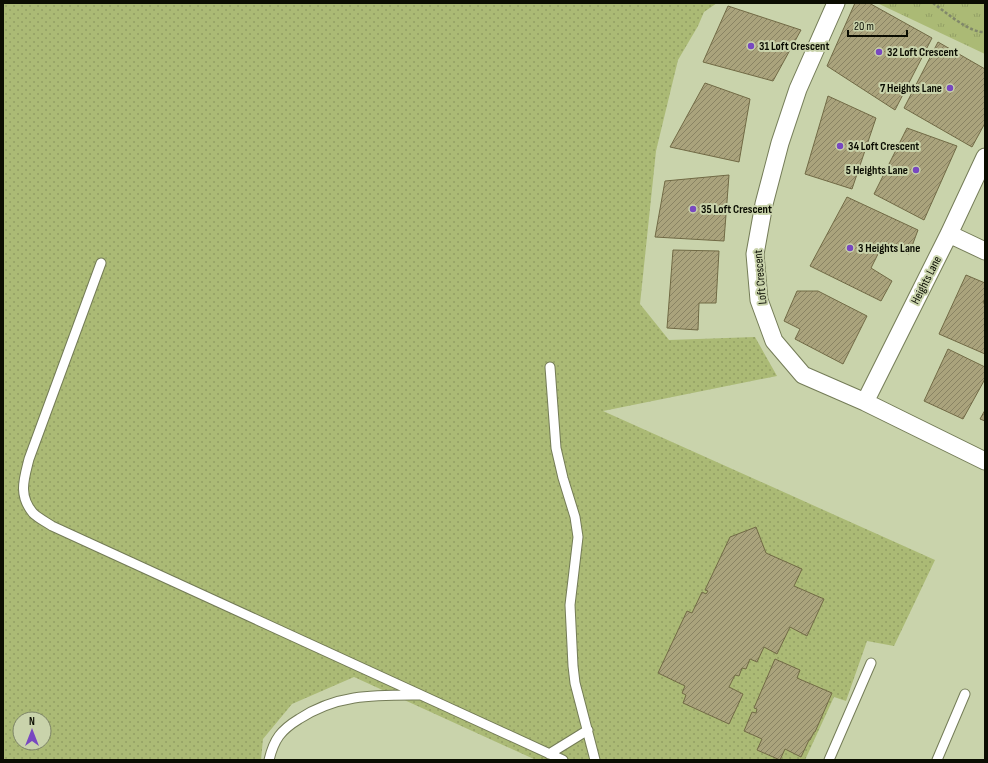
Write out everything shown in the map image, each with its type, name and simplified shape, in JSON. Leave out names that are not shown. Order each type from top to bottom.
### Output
[{"type":"street","name":"Loft Crescent","points":[[836,3],[798,89],[780,143],[764,204],[755,254],[759,300],[774,341],[802,375],[865,402],[985,460]]},
{"type":"street","name":"Heights Lane","points":[[865,402],[949,234],[985,157]]},
{"type":"street","points":[[949,234],[985,251]]},
{"type":"lane","points":[[101,263],[29,459],[23,482],[24,500],[34,514],[52,526],[563,760]]},
{"type":"lane","points":[[550,367],[556,448],[577,527],[578,537],[570,605],[571,641],[576,683],[595,760]]},
{"type":"lane","points":[[829,760],[871,663]]},
{"type":"lane","points":[[937,760],[965,694]]},
{"type":"lane","points":[[269,760],[272,746],[286,728],[311,711],[340,700],[372,695],[421,695]]},
{"type":"lane","points":[[549,754],[588,730]]},
{"type":"path","points":[[933,3],[961,24],[981,33],[985,32]]},
{"type":"green space","points":[[3,3],[717,3],[704,12],[698,26],[678,60],[656,151],[640,304],[669,340],[755,337],[777,376],[603,411],[935,560],[894,646],[867,641],[846,701],[834,697],[805,760],[536,760],[354,677],[292,704],[263,739],[261,760],[3,760]]},
{"type":"green space","points":[[877,3],[985,3],[985,54]]},
{"type":"building","name":"32 Loft Crescent","points":[[855,3],[869,3],[932,38],[895,110],[827,66]]},
{"type":"building","name":"31 Loft Crescent","points":[[728,6],[801,30],[773,81],[703,62]]},
{"type":"building","name":"7 Heights Lane","points":[[938,42],[985,69],[985,123],[972,147],[904,108]]},
{"type":"building","points":[[705,83],[750,99],[739,162],[670,147]]},
{"type":"building","name":"34 Loft Crescent","points":[[828,96],[876,118],[852,189],[805,174]]},
{"type":"building","name":"5 Heights Lane","points":[[907,128],[957,146],[924,220],[874,194]]},
{"type":"building","name":"35 Loft Crescent","points":[[729,175],[724,241],[655,237],[665,181]]},
{"type":"building","name":"3 Heights Lane","points":[[847,197],[918,230],[909,254],[884,242],[871,268],[892,281],[881,301],[810,266]]},
{"type":"building","points":[[673,250],[719,251],[716,303],[699,303],[698,330],[667,328]]},
{"type":"building","points":[[966,275],[985,283],[985,298],[983,303],[985,303],[985,354],[939,334]]},
{"type":"building","points":[[797,291],[818,291],[867,316],[843,364],[795,339],[800,329],[784,321]]},
{"type":"building","points":[[948,349],[985,367],[985,379],[963,419],[924,401]]},
{"type":"building","points":[[985,410],[985,421],[980,419]]},
{"type":"building","points":[[756,527],[766,553],[802,569],[794,586],[824,599],[807,636],[790,627],[777,654],[764,647],[757,662],[750,659],[746,669],[742,668],[739,676],[735,675],[729,687],[743,694],[729,724],[683,703],[686,695],[682,693],[685,686],[658,673],[687,611],[692,613],[702,592],[706,594],[708,591],[705,590],[730,537]]},
{"type":"building","points":[[775,659],[800,670],[797,678],[832,693],[815,732],[809,740],[801,757],[785,749],[780,760],[757,750],[762,739],[744,731],[752,712],[756,713],[757,709],[754,708]]},
{"type":"place","name":"31 Loft Crescent","points":[[751,46]]},
{"type":"place","name":"32 Loft Crescent","points":[[879,52]]},
{"type":"place","name":"7 Heights Lane","points":[[950,88]]},
{"type":"place","name":"34 Loft Crescent","points":[[840,146]]},
{"type":"place","name":"5 Heights Lane","points":[[916,170]]},
{"type":"place","name":"35 Loft Crescent","points":[[693,209]]},
{"type":"place","name":"3 Heights Lane","points":[[850,248]]}]
